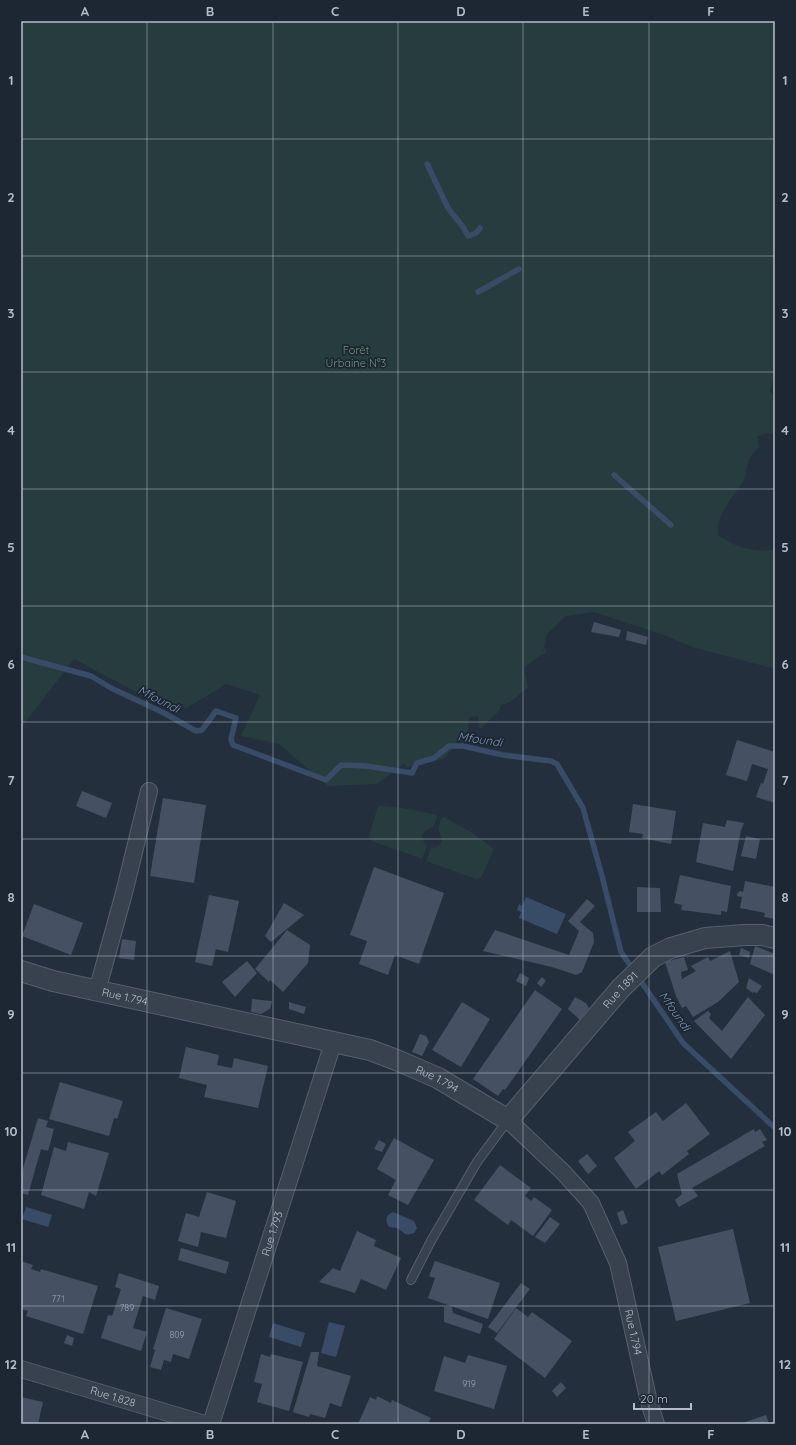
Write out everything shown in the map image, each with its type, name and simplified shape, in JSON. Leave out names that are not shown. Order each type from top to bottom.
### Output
[{"type":"street","points":[[97,991],[124,893],[149,791]]},
{"type":"street","name":"Rue 1.891","points":[[508,1120],[621,988],[653,957],[671,948],[704,938],[762,935],[775,938]]},
{"type":"street","name":"Rue 1.794","points":[[21,972],[97,991],[370,1050],[438,1078],[508,1120],[563,1172],[591,1203],[618,1262],[649,1402],[656,1424]]},
{"type":"street","name":"Rue 1.793","points":[[211,1424],[333,1042]]},
{"type":"street","name":"Rue 1.828","points":[[21,1369],[205,1424]]},
{"type":"lane","points":[[411,1280],[431,1241],[477,1162],[508,1120]]},
{"type":"green space","name":"Forêt Urbaine N°3","points":[[21,21],[775,21],[775,377],[773,379],[770,392],[775,398],[775,436],[770,433],[757,436],[759,447],[748,462],[743,481],[722,513],[718,527],[718,535],[731,543],[746,548],[775,550],[775,667],[772,668],[692,647],[667,636],[594,612],[566,616],[547,634],[544,646],[546,653],[524,668],[528,687],[510,702],[501,705],[499,711],[480,729],[478,716],[469,717],[468,731],[459,736],[454,747],[444,758],[433,762],[406,767],[404,764],[377,784],[328,786],[279,744],[241,736],[260,695],[226,684],[187,708],[136,692],[74,659],[21,728]]},
{"type":"green space","points":[[378,806],[403,808],[437,815],[433,827],[424,832],[422,835],[424,843],[427,846],[422,859],[372,841],[369,836]]},
{"type":"green space","points":[[444,817],[474,834],[494,849],[481,878],[476,879],[426,861],[431,848],[435,848],[442,842],[442,838],[438,830],[441,819]]},
{"type":"water","points":[[526,897],[566,914],[557,934],[519,918],[521,912],[517,910],[519,904],[522,906]]},
{"type":"water","points":[[26,1207],[52,1215],[48,1227],[22,1219]]},
{"type":"water","points":[[393,1212],[414,1221],[417,1228],[414,1233],[406,1234],[397,1228],[389,1227],[386,1218]]},
{"type":"water","points":[[329,1322],[345,1326],[336,1357],[321,1353]]},
{"type":"water","points":[[273,1323],[305,1333],[301,1347],[269,1337]]},
{"type":"building","points":[[594,622],[621,630],[619,637],[591,632]]},
{"type":"building","points":[[627,631],[648,637],[646,645],[626,640]]},
{"type":"building","points":[[737,740],[775,752],[775,803],[756,797],[761,783],[763,784],[768,769],[752,764],[747,781],[726,775]]},
{"type":"building","points":[[82,791],[112,803],[106,818],[76,806]]},
{"type":"building","points":[[163,798],[206,805],[194,883],[150,876]]},
{"type":"building","points":[[633,804],[676,811],[671,844],[642,838],[643,834],[629,832]]},
{"type":"building","points":[[727,820],[744,823],[741,830],[733,871],[696,862],[703,823],[725,827]]},
{"type":"building","points":[[746,836],[760,839],[756,859],[741,856]]},
{"type":"building","points":[[374,867],[444,893],[419,964],[395,955],[388,975],[359,964],[367,941],[350,935]]},
{"type":"building","points":[[680,875],[731,886],[727,912],[721,911],[721,915],[681,910],[682,905],[674,903]]},
{"type":"building","points":[[745,881],[775,887],[775,919],[764,917],[765,913],[740,908],[742,897],[737,896],[737,894],[740,891],[743,892]]},
{"type":"building","points":[[637,887],[660,888],[661,912],[637,912]]},
{"type":"building","points":[[209,895],[239,901],[228,952],[216,949],[212,966],[195,962]]},
{"type":"building","points":[[587,899],[595,906],[580,922],[593,933],[594,942],[582,972],[576,975],[552,967],[483,951],[495,930],[569,955],[579,931],[568,921]]},
{"type":"building","points":[[284,903],[304,915],[271,942],[265,936]]},
{"type":"building","points":[[34,904],[83,923],[71,955],[22,936]]},
{"type":"building","points":[[287,930],[310,945],[308,963],[283,992],[255,969]]},
{"type":"building","points":[[122,939],[136,941],[134,960],[119,958]]},
{"type":"building","points":[[755,946],[775,954],[775,975],[750,964]]},
{"type":"building","points":[[741,948],[750,952],[749,958],[739,955]]},
{"type":"building","points":[[730,951],[739,982],[718,1002],[693,1017],[686,1006],[682,1008],[676,996],[665,962],[684,957],[688,970],[681,972],[682,979],[696,971],[691,966],[708,957],[710,961]]},
{"type":"building","points":[[247,961],[257,973],[235,997],[222,982]]},
{"type":"building","points":[[520,973],[529,978],[526,986],[516,981]]},
{"type":"building","points":[[542,977],[546,981],[541,987],[537,983]]},
{"type":"building","points":[[749,978],[762,986],[757,993],[753,993],[746,988]]},
{"type":"building","points":[[535,990],[562,1009],[505,1090],[503,1089],[498,1096],[473,1079]]},
{"type":"building","points":[[575,997],[586,1003],[589,1008],[580,1020],[568,1009]]},
{"type":"building","points":[[748,997],[765,1015],[731,1059],[694,1021],[708,1011],[711,1014],[709,1018],[722,1031]]},
{"type":"building","points":[[252,999],[272,1001],[270,1009],[261,1014],[251,1012]]},
{"type":"building","points":[[289,1002],[306,1007],[304,1014],[289,1009]]},
{"type":"building","points":[[462,1002],[490,1019],[461,1067],[432,1050]]},
{"type":"building","points":[[420,1034],[426,1036],[429,1042],[422,1056],[412,1052]]},
{"type":"building","points":[[186,1047],[219,1055],[217,1065],[232,1068],[234,1058],[268,1066],[258,1108],[204,1097],[207,1085],[179,1078]]},
{"type":"building","points":[[60,1082],[123,1101],[117,1119],[114,1118],[109,1136],[49,1119]]},
{"type":"building","points":[[686,1103],[710,1134],[687,1151],[689,1154],[662,1175],[659,1171],[636,1189],[614,1158],[635,1141],[628,1132],[656,1112],[663,1121]]},
{"type":"building","points":[[38,1118],[48,1121],[46,1127],[54,1129],[48,1151],[41,1149],[28,1195],[21,1193],[21,1175]]},
{"type":"building","points":[[754,1129],[755,1132],[760,1129],[767,1140],[762,1142],[765,1146],[692,1188],[698,1196],[679,1207],[675,1200],[682,1194],[677,1174]]},
{"type":"building","points":[[394,1138],[434,1160],[408,1205],[388,1195],[396,1180],[377,1169]]},
{"type":"building","points":[[379,1140],[386,1144],[382,1152],[374,1149]]},
{"type":"building","points":[[68,1142],[109,1153],[96,1196],[89,1192],[84,1209],[41,1195],[54,1147],[66,1151]]},
{"type":"building","points":[[587,1154],[597,1166],[588,1174],[578,1161]]},
{"type":"building","points":[[500,1165],[531,1188],[525,1196],[531,1201],[534,1197],[552,1210],[533,1236],[511,1220],[508,1225],[474,1200]]},
{"type":"building","points":[[207,1192],[236,1201],[226,1238],[201,1232],[198,1247],[178,1241],[186,1213],[199,1217]]},
{"type":"building","points":[[623,1210],[628,1223],[621,1225],[617,1213]]},
{"type":"building","points":[[550,1217],[560,1224],[545,1243],[535,1237]]},
{"type":"building","points":[[733,1229],[750,1303],[676,1321],[658,1247]]},
{"type":"building","points":[[357,1231],[376,1240],[374,1246],[401,1258],[386,1290],[361,1279],[355,1293],[319,1282],[333,1268],[340,1271]]},
{"type":"building","points":[[181,1248],[229,1262],[226,1274],[178,1260]]},
{"type":"building","points":[[21,1261],[33,1265],[31,1269],[40,1272],[41,1269],[98,1286],[83,1334],[26,1316],[28,1311],[21,1309]]},
{"type":"building","points":[[435,1261],[500,1283],[488,1319],[428,1298],[435,1278],[429,1276]]},
{"type":"building","points":[[119,1273],[159,1286],[155,1300],[143,1296],[133,1328],[147,1332],[141,1351],[101,1338],[108,1315],[112,1316],[121,1289],[115,1287]]},
{"type":"building","points":[[521,1283],[530,1289],[497,1333],[488,1327]]},
{"type":"building","points":[[444,1307],[452,1307],[453,1313],[483,1324],[480,1334],[444,1322]]},
{"type":"building","points":[[166,1308],[202,1319],[189,1359],[173,1354],[171,1362],[164,1360],[161,1370],[150,1367],[155,1350],[153,1349]]},
{"type":"building","points":[[516,1308],[528,1317],[532,1312],[572,1341],[545,1378],[494,1339]]},
{"type":"building","points":[[67,1335],[74,1338],[72,1346],[64,1343]]},
{"type":"building","points":[[311,1352],[319,1352],[317,1366],[351,1376],[341,1407],[330,1403],[325,1418],[310,1414],[309,1417],[293,1412]]},
{"type":"building","points":[[261,1354],[270,1357],[271,1354],[303,1362],[289,1411],[257,1402],[262,1384],[254,1382]]},
{"type":"building","points":[[468,1355],[507,1366],[494,1409],[434,1391],[444,1356],[465,1363]]},
{"type":"building","points":[[561,1382],[566,1388],[557,1397],[552,1391]]},
{"type":"building","points":[[377,1396],[391,1403],[392,1400],[431,1418],[428,1424],[358,1424],[370,1397],[376,1400]]},
{"type":"building","points":[[21,1397],[43,1402],[38,1424],[21,1424]]},
{"type":"building","points":[[766,1415],[769,1424],[739,1424]]},
{"type":"waterway","points":[[427,164],[448,208],[468,236],[476,233],[480,228]]},
{"type":"waterway","points":[[478,292],[519,269]]},
{"type":"waterway","points":[[614,475],[671,525]]},
{"type":"waterway","name":"Mfoundi","points":[[21,657],[91,676],[111,688],[164,713],[196,731],[202,730],[216,711],[236,718],[231,739],[233,745],[326,780],[341,765],[366,766],[412,773],[417,763],[434,758],[449,746],[463,746],[503,755],[551,761],[557,764],[583,808],[621,952],[683,1043],[775,1128]]}]
